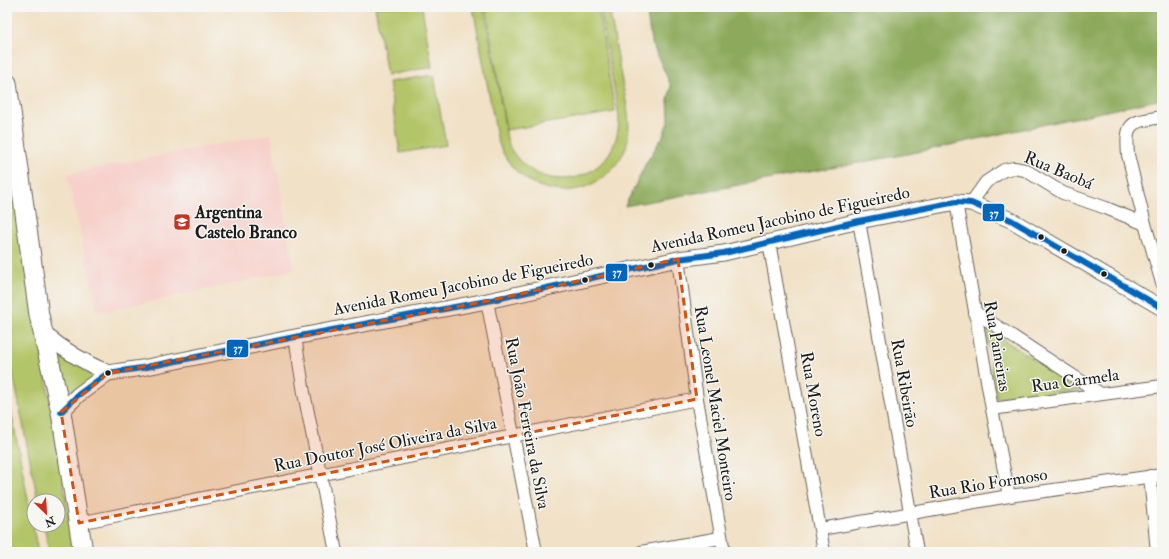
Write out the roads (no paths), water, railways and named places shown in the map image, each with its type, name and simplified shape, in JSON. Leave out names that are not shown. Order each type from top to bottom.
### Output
[{"type":"highway","points":[[7,83],[39,315],[61,412],[83,552]]},
{"type":"street","points":[[1162,117],[1135,122],[1130,127],[1127,144],[1128,155],[1145,224],[1162,283]]},
{"type":"street","name":"Rua Baobá","points":[[971,203],[986,182],[1004,170],[1014,168],[1025,170],[1063,193],[1145,224]]},
{"type":"street","name":"Avenida Romeu Jacobino de Figueiredo","points":[[61,412],[78,395],[108,373],[142,368],[294,337],[487,301],[678,259],[724,253],[859,221],[956,202],[971,203],[1011,220],[1162,308]]},
{"type":"street","name":"Rua Paineiras","points":[[956,202],[992,409],[1009,496]]},
{"type":"street","name":"Rua Ribeirão","points":[[859,221],[917,552]]},
{"type":"street","name":"Rua Moreno","points":[[769,242],[824,552]]},
{"type":"street","name":"Rua Leonel Maciel Monteiro","points":[[678,259],[697,399],[720,538],[724,552]]},
{"type":"street","name":"Rua João Ferreira da Silva","points":[[487,301],[536,552]]},
{"type":"street","points":[[975,312],[1101,394]]},
{"type":"street","points":[[44,334],[60,347],[88,364],[108,373]]},
{"type":"street","points":[[294,337],[336,552]]},
{"type":"street","name":"Rua Carmela","points":[[992,409],[1162,386]]},
{"type":"street","name":"Rua Doutor José Oliveira da Silva","points":[[79,523],[697,399]]},
{"type":"street","points":[[1156,475],[1157,552]]},
{"type":"street","name":"Rua Rio Formoso","points":[[821,529],[1009,496],[1156,475]]},
{"type":"street","points":[[641,552],[720,538]]},
{"type":"place","name":"Argentina Castelo Branco","points":[[182,222]]}]
